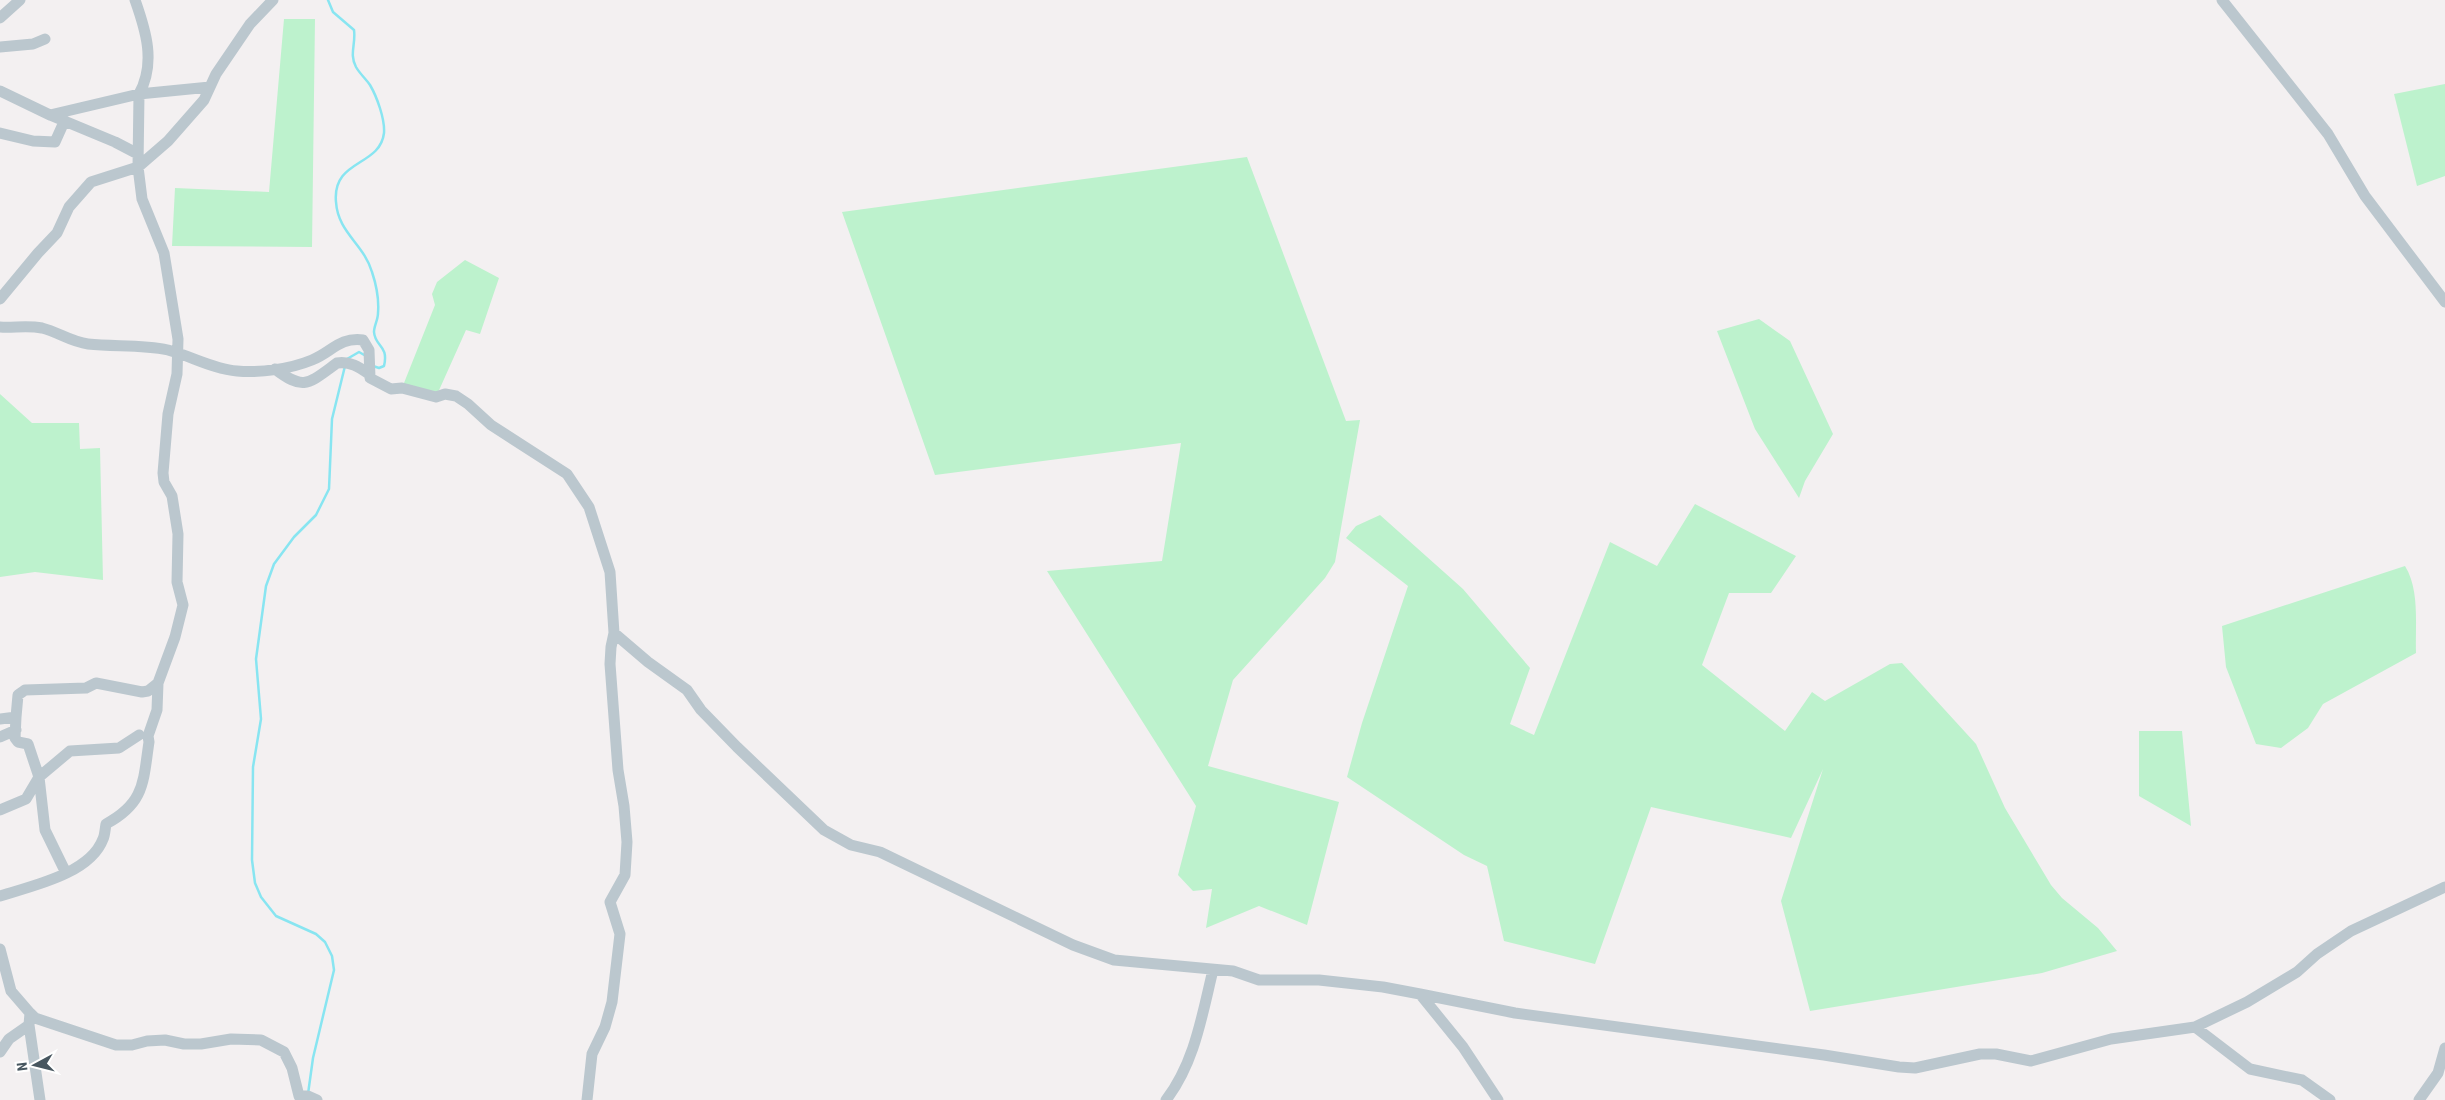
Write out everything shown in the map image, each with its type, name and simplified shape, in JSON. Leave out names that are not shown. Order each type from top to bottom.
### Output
[{"type":"street","points":[[0,18],[20,0]]},
{"type":"street","points":[[0,896],[66,874],[80,866],[93,854],[103,840],[106,824],[125,814],[136,799],[142,784],[149,742],[148,736],[157,710],[158,683],[175,637],[183,605],[178,582],[178,534],[172,496],[164,482],[163,473],[168,414],[176,374],[178,339],[164,253],[142,199],[138,167],[139,94],[144,85],[149,53],[146,29],[136,0]]},
{"type":"street","points":[[0,300],[38,253],[57,234],[69,207],[91,182],[138,167],[168,141],[204,100],[216,74],[250,24],[274,0]]},
{"type":"street","points":[[2222,0],[2328,134],[2365,196],[2445,302]]},
{"type":"street","points":[[0,47],[33,44],[45,39]]},
{"type":"street","points":[[50,115],[139,94],[210,86]]},
{"type":"street","points":[[0,91],[64,122],[115,142],[138,154]]},
{"type":"street","points":[[0,133],[33,141],[55,142],[64,122]]},
{"type":"street","points":[[0,327],[25,326],[43,329],[69,340],[88,344],[149,346],[176,352],[236,371],[275,369],[312,360],[351,338],[363,340],[367,344],[370,363],[369,374]]},
{"type":"street","points":[[275,369],[293,382],[305,384],[337,363],[342,362],[355,365],[369,374],[370,378],[391,389],[402,388],[436,397],[445,394],[456,396],[468,404],[490,425],[567,474],[589,507],[610,572],[614,633],[610,648],[610,664],[618,770],[626,822],[626,858],[625,875],[610,902],[620,934],[612,1002],[605,1027],[592,1054],[587,1100]]},
{"type":"street","points":[[614,633],[648,662],[687,690],[701,710],[737,747],[824,830],[841,841],[880,852],[1097,955],[1132,963],[1239,973],[1259,980],[1319,980],[1383,987],[1515,1013],[1915,1068],[1980,1054],[1996,1054],[2031,1061],[2111,1039],[2195,1027],[2247,1002],[2297,972],[2317,954],[2351,931],[2445,887]]},
{"type":"street","points":[[66,874],[45,830],[39,777],[28,744],[16,740],[18,695],[25,690],[86,688],[96,683],[142,692],[158,683]]},
{"type":"street","points":[[0,719],[16,716]]},
{"type":"street","points":[[0,737],[16,730]]},
{"type":"street","points":[[0,807],[26,799],[39,777],[70,751],[119,748],[139,735]]},
{"type":"street","points":[[0,949],[6,992],[29,1019],[40,1100]]},
{"type":"street","points":[[1166,1100],[1189,1062],[1213,970]]},
{"type":"street","points":[[1420,994],[1463,1047],[1498,1100]]},
{"type":"street","points":[[0,1052],[8,1039],[29,1019],[35,1018],[116,1046],[156,1040],[201,1044],[241,1038],[261,1040],[284,1052],[292,1068],[298,1096],[308,1096],[317,1100]]},
{"type":"street","points":[[2195,1027],[2250,1069],[2302,1080],[2330,1100]]},
{"type":"street","points":[[2419,1100],[2438,1073],[2445,1048]]},
{"type":"green space","points":[[284,19],[315,19],[312,247],[172,246],[175,188],[269,192]]},
{"type":"green space","points":[[2445,84],[2445,176],[2417,186],[2394,94]]},
{"type":"green space","points":[[1247,157],[1346,421],[1360,420],[1335,562],[1325,578],[1233,680],[1208,766],[1339,802],[1307,925],[1259,906],[1206,928],[1212,889],[1193,891],[1178,875],[1196,806],[1047,571],[1162,561],[1181,443],[935,475],[842,212]]},
{"type":"green space","points":[[465,260],[499,278],[480,334],[466,330],[436,397],[402,388],[435,305],[432,294],[437,282]]},
{"type":"green space","points":[[1759,319],[1790,341],[1833,434],[1805,481],[1799,498],[1755,429],[1717,331]]},
{"type":"green space","points":[[0,394],[32,423],[79,423],[80,449],[100,448],[103,580],[35,572],[0,577]]},
{"type":"green space","points":[[1695,504],[1796,556],[1771,593],[1729,593],[1702,665],[1785,731],[1812,692],[1825,701],[1890,664],[1902,663],[1976,744],[2005,808],[2051,885],[2062,898],[2098,928],[2117,951],[2042,973],[1810,1011],[1781,901],[1823,769],[1791,838],[1651,807],[1595,964],[1504,941],[1487,866],[1464,855],[1347,777],[1362,723],[1408,586],[1346,538],[1356,526],[1380,515],[1463,589],[1530,668],[1510,724],[1534,735],[1610,542],[1657,566]]},
{"type":"green space","points":[[2405,566],[2410,575],[2415,597],[2416,653],[2323,704],[2308,728],[2281,748],[2256,744],[2226,667],[2222,626]]},
{"type":"green space","points":[[2139,731],[2182,731],[2191,826],[2139,796]]},
{"type":"waterway","points":[[328,0],[333,12],[354,30],[354,62],[370,85],[382,115],[384,127],[381,144],[374,152],[348,170],[341,178],[337,188],[336,202],[341,222],[368,262],[375,282],[378,298],[378,316],[374,332],[385,354],[385,359],[384,366],[379,368],[373,366]]},
{"type":"waterway","points":[[347,359],[359,352],[366,356]]},
{"type":"waterway","points":[[308,1094],[313,1058],[334,970],[332,956],[325,942],[316,934],[276,916],[261,897],[255,883],[252,860],[253,767],[261,719],[256,659],[266,586],[274,564],[294,537],[316,515],[329,489],[332,419],[345,366]]}]
